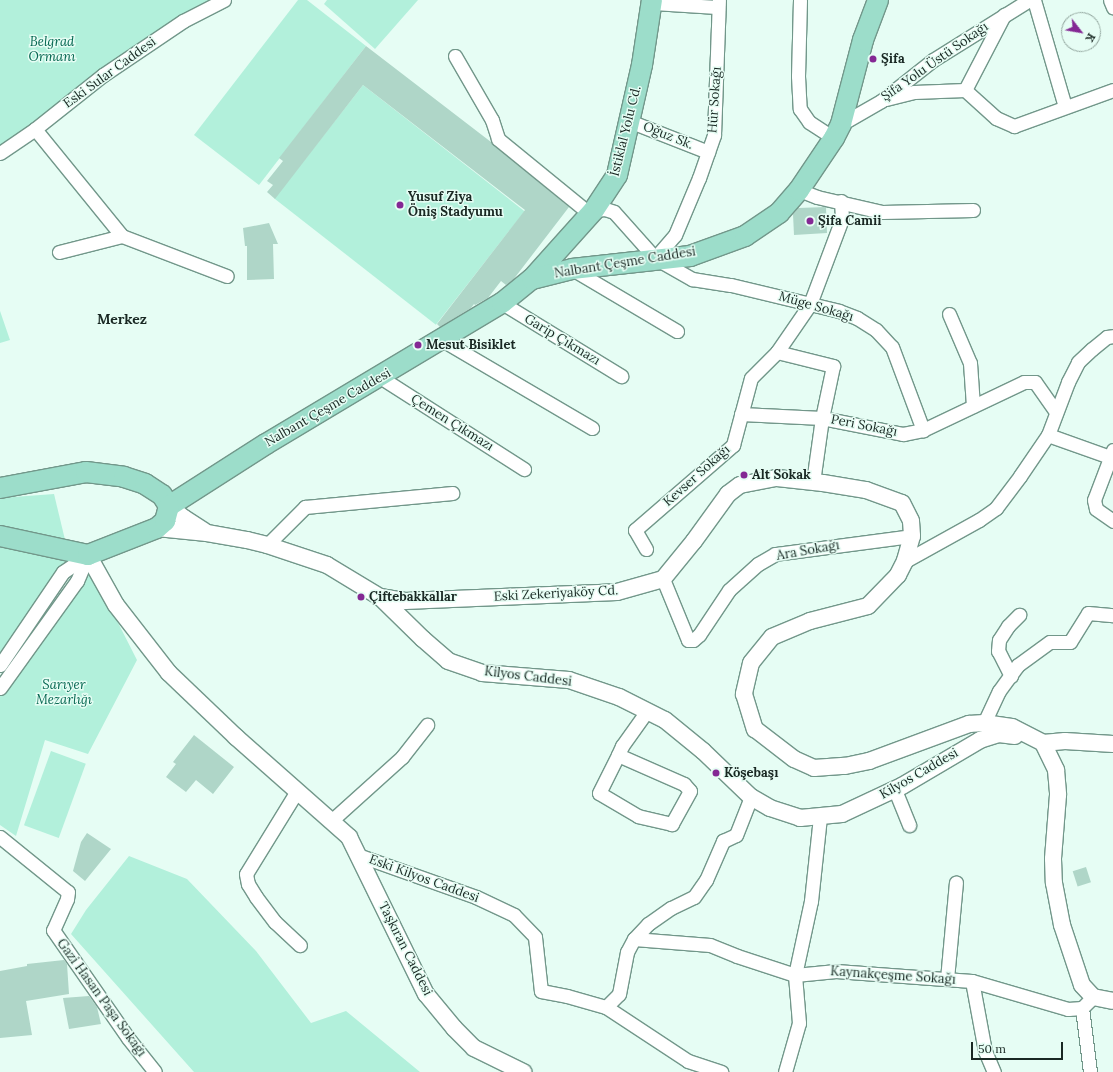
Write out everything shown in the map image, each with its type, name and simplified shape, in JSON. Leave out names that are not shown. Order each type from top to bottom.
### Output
[{"type":"main road","name":"Nalbant Çeşme Caddesi","points":[[169,506],[266,444],[502,304],[532,279],[572,269],[655,258],[690,256],[745,236],[779,213],[799,190],[838,131],[863,40],[878,0]]},
{"type":"main road","name":"İstiklal Yolu Cd.","points":[[532,279],[592,212],[617,175],[642,65],[652,1]]},
{"type":"main road","points":[[568,238],[563,248],[564,261],[572,269]]},
{"type":"main road","points":[[0,488],[86,472],[124,477],[146,484],[162,495],[169,506],[164,521],[157,528],[88,555],[0,536]]},
{"type":"street","name":"Eski Sular Caddesi","points":[[0,153],[36,129],[109,71],[183,21],[224,0]]},
{"type":"street","points":[[800,0],[798,76],[800,109],[809,122],[838,131]]},
{"type":"street","name":"Şifa Yolu Üstü Sokağı","points":[[838,131],[933,60],[1029,0]]},
{"type":"street","points":[[1034,0],[1065,107]]},
{"type":"street","points":[[1110,0],[1113,7]]},
{"type":"street","points":[[652,1],[718,4]]},
{"type":"street","name":"Hür Sokağı","points":[[655,258],[675,234],[699,178],[714,135],[718,4]]},
{"type":"street","points":[[965,90],[1004,15]]},
{"type":"street","points":[[455,56],[492,120],[498,139],[592,212]]},
{"type":"street","points":[[880,101],[914,92],[965,90],[996,118],[1014,126],[1113,90]]},
{"type":"street","name":"Oğuz Sk.","points":[[629,120],[708,152]]},
{"type":"street","points":[[36,129],[122,236],[227,276]]},
{"type":"street","points":[[799,190],[817,197],[841,201],[882,212],[973,210]]},
{"type":"street","name":"Kevser Sokağı","points":[[646,549],[635,530],[733,445],[752,378],[777,352],[810,304],[842,219],[841,201]]},
{"type":"street","name":"Müge Sokağı","points":[[592,212],[605,209],[614,212],[655,258],[692,279],[731,285],[810,304],[857,318],[876,330],[892,347],[923,430]]},
{"type":"street","points":[[59,252],[122,236]]},
{"type":"street","points":[[690,256],[692,279]]},
{"type":"street","points":[[572,269],[677,331]]},
{"type":"street","name":"Garip Çıkmazı","points":[[502,304],[621,376]]},
{"type":"street","points":[[949,314],[970,363],[973,406]]},
{"type":"street","points":[[905,561],[979,520],[996,508],[1048,435],[1068,382],[1078,362],[1107,337],[1113,336]]},
{"type":"street","points":[[442,340],[592,428]]},
{"type":"street","points":[[777,352],[833,366],[822,418],[813,482]]},
{"type":"street","name":"Çemen Çıkmazı","points":[[380,377],[524,469]]},
{"type":"street","name":"Peri Sokağı","points":[[741,414],[822,418],[903,434],[923,430],[1024,382],[1035,382],[1056,412]]},
{"type":"street","points":[[1048,435],[1112,453],[1094,500],[1096,509],[1113,521]]},
{"type":"street","points":[[663,579],[694,541],[728,494],[740,485],[777,478],[866,490],[902,503],[911,521],[912,536],[905,561],[898,575],[868,606],[810,621],[772,637],[751,663],[744,694],[755,729],[794,759],[814,768],[845,766],[869,761],[969,724],[984,723],[1012,727],[1028,736]]},
{"type":"street","points":[[267,544],[305,507],[452,493]]},
{"type":"street","points":[[169,506],[207,533]]},
{"type":"street","name":"Kilyos Caddesi","points":[[157,528],[207,533],[267,544],[327,565],[380,597],[448,661],[482,673],[569,680],[619,697],[665,720],[698,747],[751,797],[770,808],[800,818],[820,818],[842,814],[895,790],[980,740],[999,734],[1028,736],[1043,743]]},
{"type":"street","name":"Ara Sokağı","points":[[663,579],[688,640],[693,640],[699,635],[729,590],[758,564],[775,554],[912,536]]},
{"type":"street","points":[[0,665],[63,572],[88,555]]},
{"type":"street","points":[[0,688],[78,581],[88,555]]},
{"type":"street","name":"Eski Kilyos Caddesi","points":[[88,555],[116,605],[169,673],[236,737],[349,837],[358,855],[476,897],[514,915],[535,937],[541,991],[567,996],[606,1007],[688,1061],[721,1072]]},
{"type":"street","name":"Eski Zekeriyaköy Cd.","points":[[380,597],[405,601],[617,592],[663,579]]},
{"type":"street","points":[[984,723],[999,691],[1018,665],[1050,642],[1070,642],[1088,613],[1113,615]]},
{"type":"street","points":[[1010,676],[998,652],[999,640],[1008,626],[1019,615]]},
{"type":"street","points":[[618,755],[684,784],[690,791],[672,824],[638,816],[599,794],[618,755],[647,711]]},
{"type":"street","points":[[331,821],[402,757],[427,725]]},
{"type":"street","points":[[1113,744],[1065,741],[1043,743],[1056,770],[1058,796],[1053,859],[1054,883],[1062,925],[1076,972],[1082,985],[1094,997],[1113,1001]]},
{"type":"street","points":[[895,790],[909,824]]},
{"type":"street","points":[[297,791],[246,874],[248,884],[256,897],[275,922],[300,946]]},
{"type":"street","points":[[606,1007],[619,994],[627,952],[634,939],[648,924],[671,908],[694,897],[706,880],[723,841],[736,836],[751,797]]},
{"type":"street","points":[[784,1072],[799,1023],[795,975],[811,902],[820,818]]},
{"type":"street","name":"Gazi Hasan Paşa Sokağı","points":[[0,837],[68,892],[67,899],[53,930],[128,1038],[155,1072]]},
{"type":"street","name":"Taşkıran Caddesi","points":[[358,855],[426,994],[454,1028],[474,1048],[523,1072]]},
{"type":"street","points":[[947,979],[956,882]]},
{"type":"street","name":"Kaynakçeşme Sokağı","points":[[634,939],[710,945],[737,956],[795,975],[836,971],[972,981],[1068,1009],[1082,1008]]},
{"type":"street","points":[[972,981],[985,1051],[994,1072]]},
{"type":"street","points":[[1090,1072],[1082,1008],[1094,997]]},
{"type":"green space","name":"Belgrad Ormanı","points":[[0,0],[211,0],[0,150]]},
{"type":"green space","points":[[298,0],[307,0],[366,46],[259,185],[194,135]]},
{"type":"green space","points":[[327,0],[418,0],[375,49],[324,4]]},
{"type":"green space","name":"Yusuf Ziya Öniş Stadyumu","points":[[363,85],[525,211],[436,325],[274,198]]},
{"type":"green space","points":[[0,311],[10,340],[0,343]]},
{"type":"green space","points":[[54,494],[67,548],[0,536],[0,498]]},
{"type":"green space","points":[[0,546],[73,558],[0,658]]},
{"type":"green space","name":"Sarıyer Mezarlığı","points":[[88,564],[137,660],[88,754],[45,740],[16,836],[0,825],[0,696],[14,678]]},
{"type":"green space","points":[[51,751],[86,764],[59,838],[24,825]]},
{"type":"green space","points":[[129,856],[187,879],[256,951],[311,1023],[346,1011],[420,1072],[194,1072],[71,934],[86,910]]},
{"type":"building","points":[[366,46],[491,142],[569,207],[513,280],[506,285],[501,281],[488,298],[475,305],[474,304],[471,308],[440,327],[437,324],[525,210],[363,85],[275,199],[267,192],[273,185],[267,181],[283,161],[279,158]]},
{"type":"building","name":"Şifa Camii","points":[[826,207],[827,233],[794,235],[793,214],[798,208]]},
{"type":"building","points":[[269,223],[278,244],[273,244],[274,279],[247,280],[247,246],[245,246],[243,228]]},
{"type":"building","points":[[194,735],[234,767],[213,794],[196,780],[186,792],[166,777],[176,764],[173,762]]},
{"type":"building","points":[[87,833],[111,849],[85,881],[73,871],[81,842]]},
{"type":"building","points":[[1086,867],[1091,882],[1078,887],[1073,871]]},
{"type":"building","points":[[64,960],[67,964],[69,994],[26,1001],[32,1035],[0,1038],[0,971],[27,966],[27,964]]},
{"type":"building","points":[[89,996],[97,1007],[101,1024],[69,1029],[63,998]]},
{"type":"place","name":"Şifa","points":[[873,59]]},
{"type":"place","name":"Yusuf Ziya Öniş Stadyumu","points":[[400,205]]},
{"type":"place","name":"Şifa Camii","points":[[810,221]]},
{"type":"place","name":"Mesut Bisiklet","points":[[418,345]]},
{"type":"place","name":"Alt Sokak","points":[[744,475]]},
{"type":"place","name":"Çiftebakkallar","points":[[361,597]]},
{"type":"place","name":"Köşebaşı","points":[[716,773]]},
{"type":"district","name":"Merkez","points":[[122,319]]}]
